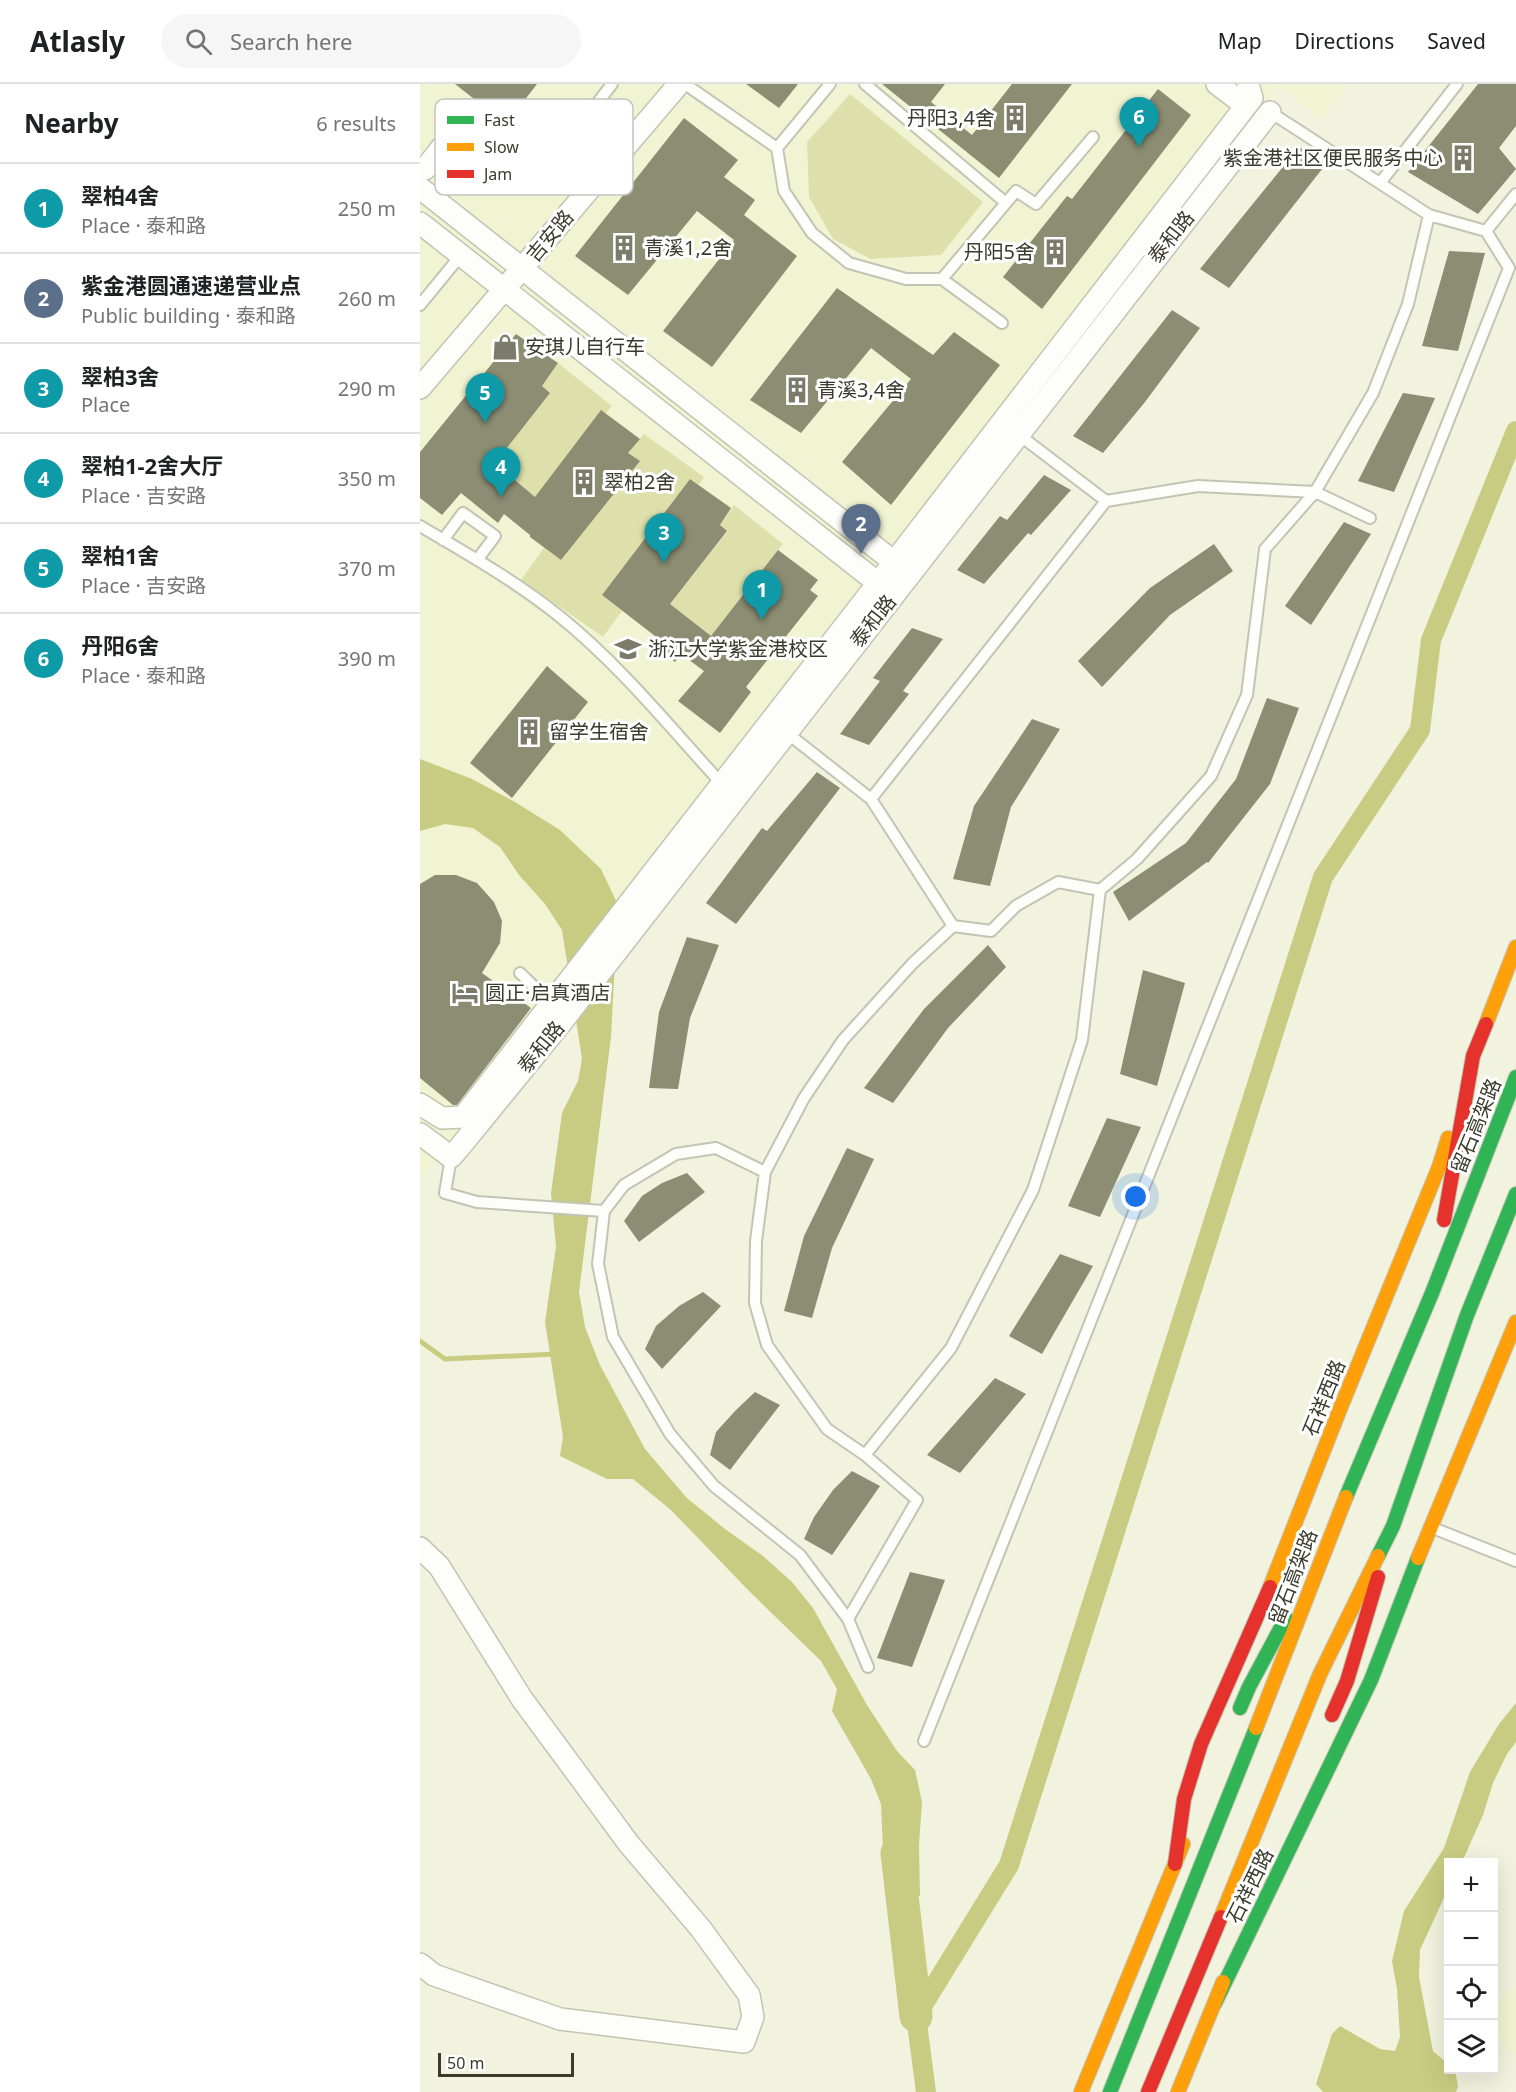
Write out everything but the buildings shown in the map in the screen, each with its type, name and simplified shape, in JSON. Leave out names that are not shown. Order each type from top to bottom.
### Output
[{"type":"main road","name":"石祥西路","points":[[1175,1864],[1184,1799],[1201,1744],[1271,1585],[1439,1167],[1473,1056],[1516,947]]},
{"type":"main road","points":[[1432,1293],[1473,1056]]},
{"type":"main road","points":[[1496,1125],[1513,1060]]},
{"type":"main road","name":"留石高架路","points":[[1110,2092],[1241,1767],[1328,1539],[1432,1293],[1516,1077]]},
{"type":"main road","points":[[1326,1731],[1347,1681],[1393,1526],[1467,1315],[1516,1194]]},
{"type":"main road","points":[[1467,1315],[1516,1220]]},
{"type":"main road","name":"石祥西路","points":[[1215,2003],[1371,1680],[1430,1527],[1516,1322]]},
{"type":"main road","points":[[1148,2092],[1320,1674],[1393,1526]]},
{"type":"main road","points":[[1235,1720],[1249,1687],[1328,1539]]},
{"type":"main road","name":"石祥西路","points":[[1081,2092],[1194,1820]]},
{"type":"main road","name":"石祥西路","points":[[1178,2092],[1280,1836]]},
{"type":"street","name":"吉安路","points":[[633,138],[680,84]]},
{"type":"street","points":[[1217,84],[1248,96]]},
{"type":"street","name":"泰和路","points":[[420,1104],[442,1118],[463,1117],[878,584],[1248,96]]},
{"type":"street","name":"泰和路","points":[[455,1152],[639,924],[1270,112]]},
{"type":"street","points":[[435,159],[422,179],[435,191]]},
{"type":"street","points":[[440,195],[523,269],[894,562]]},
{"type":"street","name":"吉安路","points":[[420,387],[585,195]]},
{"type":"street","points":[[420,223],[878,584]]},
{"type":"street","points":[[420,1118],[455,1152]]},
{"type":"street","points":[[420,1134],[455,1152]]},
{"type":"street","points":[[420,1548],[439,1566],[522,1700],[628,1844],[701,1929],[749,1995],[753,2016],[744,2042],[560,2019],[434,1975],[420,1964]]},
{"type":"lane","points":[[600,99],[612,84]]},
{"type":"lane","points":[[685,84],[777,148],[784,191],[812,233],[849,263],[906,279],[942,279],[1002,323]]},
{"type":"lane","points":[[777,148],[830,84]]},
{"type":"lane","points":[[865,84],[1006,203]]},
{"type":"lane","points":[[1380,183],[1457,84]]},
{"type":"lane","points":[[924,1741],[1509,268],[1486,231],[1429,214],[1248,96]]},
{"type":"lane","points":[[942,279],[1016,191],[1036,204],[1093,136]]},
{"type":"lane","points":[[1486,231],[1516,194]]},
{"type":"lane","points":[[865,1455],[951,1348],[1033,1190],[1082,1040],[1100,890],[1137,859],[1211,776],[1247,695],[1265,549],[1315,492],[1373,393],[1408,304],[1429,214]]},
{"type":"lane","points":[[420,305],[461,255]]},
{"type":"lane","points":[[1018,434],[1106,501]]},
{"type":"lane","points":[[871,799],[1106,501],[1198,486],[1315,492],[1370,518]]},
{"type":"lane","points":[[443,540],[463,513],[495,536],[477,560]]},
{"type":"lane","points":[[420,526],[477,560],[558,615],[614,665],[722,783]]},
{"type":"lane","points":[[788,733],[871,799],[953,926],[991,931],[1016,906],[1058,882],[1100,890]]},
{"type":"lane","points":[[848,1619],[917,1500],[865,1455],[827,1429],[767,1345],[755,1303],[756,1241],[765,1172],[804,1098],[843,1040],[912,964],[953,926]]},
{"type":"lane","points":[[520,973],[555,999]]},
{"type":"lane","points":[[765,1172],[716,1148],[676,1154],[624,1185],[604,1211],[598,1264],[613,1337],[670,1434],[714,1486],[800,1555],[848,1619],[868,1667]]},
{"type":"lane","points":[[455,1152],[445,1192],[477,1202],[604,1211]]},
{"type":"lane","points":[[1430,1527],[1516,1561]]},
{"type":"shaded area","name":"浙江大学紫金港校区","points":[[420,84],[1349,84],[1321,119],[1276,86],[420,1180]]},
{"type":"shaded area","points":[[850,94],[983,202],[941,255],[871,259],[833,239],[809,197],[807,142]]},
{"type":"shaded area","points":[[558,363],[612,406],[530,504],[519,495],[525,488],[508,474],[489,470],[550,393],[542,386]]},
{"type":"shaded area","points":[[644,434],[704,477],[699,485],[690,479],[602,595],[622,611],[603,637],[521,580],[544,548],[561,560],[628,453]]},
{"type":"shaded area","points":[[734,505],[783,544],[706,643],[665,610],[727,532],[720,525]]},
{"type":"shaded area","points":[[420,759],[472,779],[560,830],[601,869],[618,905],[611,1037],[579,1292],[585,1327],[600,1365],[645,1449],[687,1498],[763,1556],[792,1582],[813,1608],[867,1705],[897,1751],[915,1770],[922,1802],[919,1845],[920,1896],[885,1895],[881,1804],[871,1779],[832,1711],[837,1689],[821,1661],[671,1510],[633,1479],[607,1479],[560,1456],[563,1437],[545,1322],[556,1247],[551,1193],[562,1113],[578,1081],[582,1059],[562,930],[545,904],[519,875],[500,847],[473,828],[445,824],[420,831]]},
{"type":"shaded area","points":[[1516,1703],[1516,1742],[1507,1754],[1493,1783],[1483,1815],[1464,1858],[1444,1858],[1444,1898],[1420,1950],[1419,1977],[1433,2051],[1444,2061],[1444,2074],[1456,2074],[1458,2086],[1456,2092],[1323,2092],[1316,2084],[1332,2034],[1340,2026],[1380,2049],[1395,2051],[1400,2037],[1397,1989],[1392,1961],[1404,1911],[1444,1848],[1470,1772],[1499,1724]]},
{"type":"shaded area","points":[[1516,1986],[1516,2059],[1498,2037],[1498,2002]]},
{"type":"waterway","points":[[926,2092],[916,2016],[1009,1865],[1323,877],[1420,730],[1431,640],[1516,431]]},
{"type":"waterway","points":[[420,1341],[445,1359],[557,1354]]},
{"type":"waterway","points":[[897,1853],[916,2016]]},
{"type":"traffic: fast","points":[[1346,1497],[1432,1293],[1516,1077]]},
{"type":"traffic: fast","points":[[1378,1556],[1393,1526],[1467,1315],[1516,1194]]},
{"type":"traffic: fast","points":[[1215,2003],[1371,1680],[1418,1558]]},
{"type":"traffic: fast","points":[[1240,1708],[1286,1618]]},
{"type":"traffic: fast","points":[[1110,2092],[1256,1728]]},
{"type":"traffic: slow","points":[[1486,1024],[1516,947]]},
{"type":"traffic: slow","points":[[1270,1587],[1439,1167],[1448,1138]]},
{"type":"traffic: slow","points":[[1418,1558],[1516,1322]]},
{"type":"traffic: slow","points":[[1256,1728],[1346,1497]]},
{"type":"traffic: slow","points":[[1221,1917],[1320,1674],[1378,1556]]},
{"type":"traffic: slow","points":[[1081,2092],[1183,1844]]},
{"type":"traffic: slow","points":[[1178,2092],[1223,1982]]},
{"type":"traffic: jam","points":[[1444,1220],[1473,1056],[1486,1024]]},
{"type":"traffic: jam","points":[[1332,1715],[1347,1681],[1378,1577]]},
{"type":"traffic: jam","points":[[1175,1864],[1184,1799],[1201,1744],[1270,1587]]},
{"type":"traffic: jam","points":[[1148,2092],[1221,1917]]},
{"type":"place","name":"丹阳3,4舍","points":[[1015,118]]},
{"type":"place","name":"丹阳6舍","points":[[1139,147]]},
{"type":"place","name":"紫金港社区便民服务中心","points":[[1463,158]]},
{"type":"place","name":"青溪1,2舍","points":[[624,248]]},
{"type":"place","name":"丹阳5舍","points":[[1055,252]]},
{"type":"place","name":"安琪儿自行车","points":[[505,347]]},
{"type":"place","name":"青溪3,4舍","points":[[797,390]]},
{"type":"place","name":"翠柏1舍","points":[[485,423]]},
{"type":"place","name":"翠柏2舍","points":[[584,482]]},
{"type":"place","name":"翠柏1-2舍大厅","points":[[501,497]]},
{"type":"place","name":"紫金港圆通速递营业点","points":[[861,554]]},
{"type":"place","name":"翠柏3舍","points":[[664,563]]},
{"type":"place","name":"翠柏4舍","points":[[762,620]]},
{"type":"place","name":"浙江大学紫金港校区","points":[[628,649]]},
{"type":"place","name":"留学生宿舍","points":[[529,732]]},
{"type":"place","name":"圆正·启真酒店","points":[[465,993]]}]
